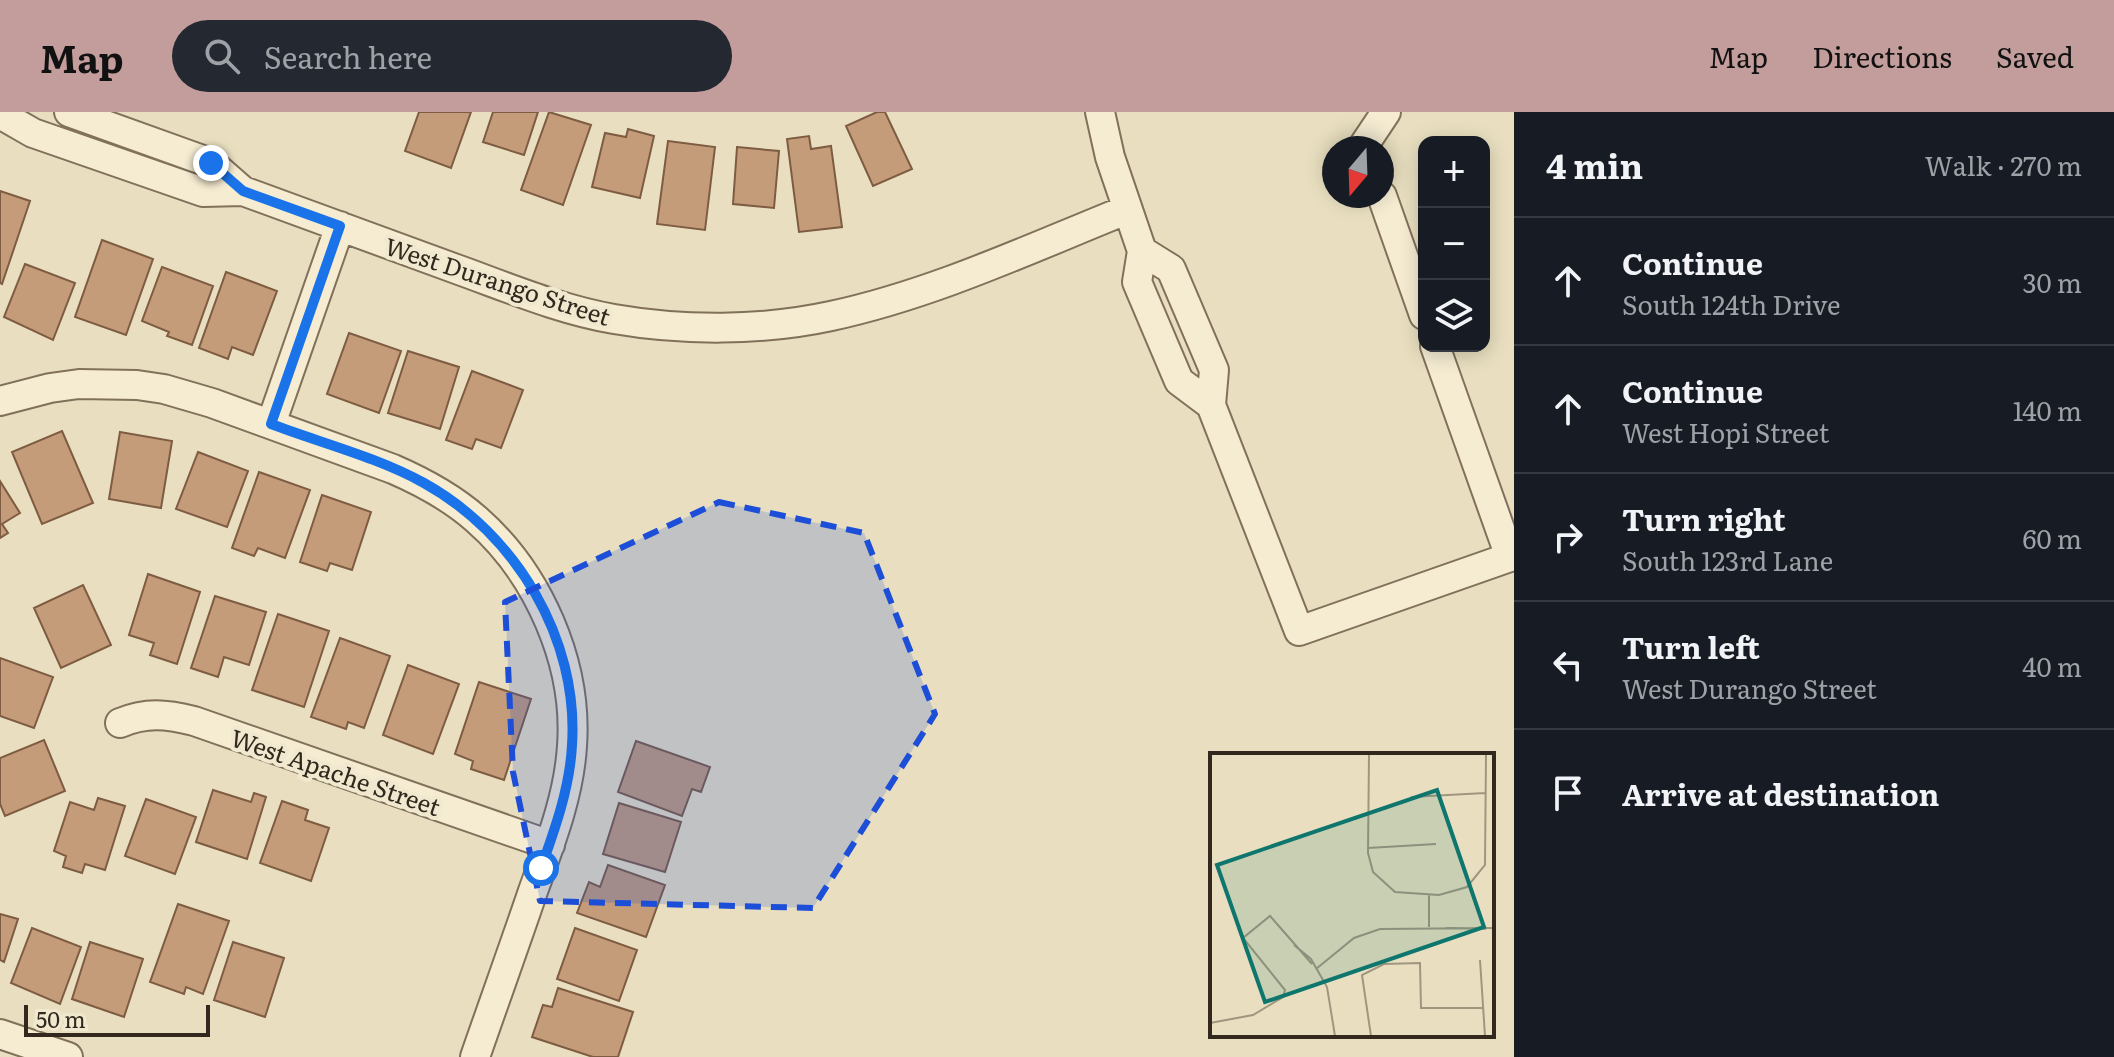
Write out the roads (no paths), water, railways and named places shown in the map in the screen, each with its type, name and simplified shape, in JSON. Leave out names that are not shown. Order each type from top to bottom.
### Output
[{"type":"street","name":"West Durango Street","points":[[69,112],[211,163],[243,191]]},
{"type":"street","points":[[1100,112],[1126,210],[1142,251],[1137,282],[1179,381],[1211,405],[1299,631],[1510,557],[1437,352]]},
{"type":"street","points":[[1370,136],[1386,112]]},
{"type":"street","name":"West Durango Street","points":[[0,114],[33,133],[203,192],[243,191],[500,285],[613,319],[714,327],[828,317],[872,306],[977,270],[1126,210]]},
{"type":"street","points":[[1386,208],[1418,298]]},
{"type":"street","points":[[271,424],[340,226]]},
{"type":"street","points":[[0,401],[79,384],[137,385],[189,396],[422,482],[450,499],[498,540],[536,594],[561,653],[572,715],[572,745],[550,845],[475,1057]]},
{"type":"street","name":"West Apache Street","points":[[120,723],[154,713],[194,721],[550,845]]},
{"type":"street","points":[[0,1034],[68,1057]]}]
